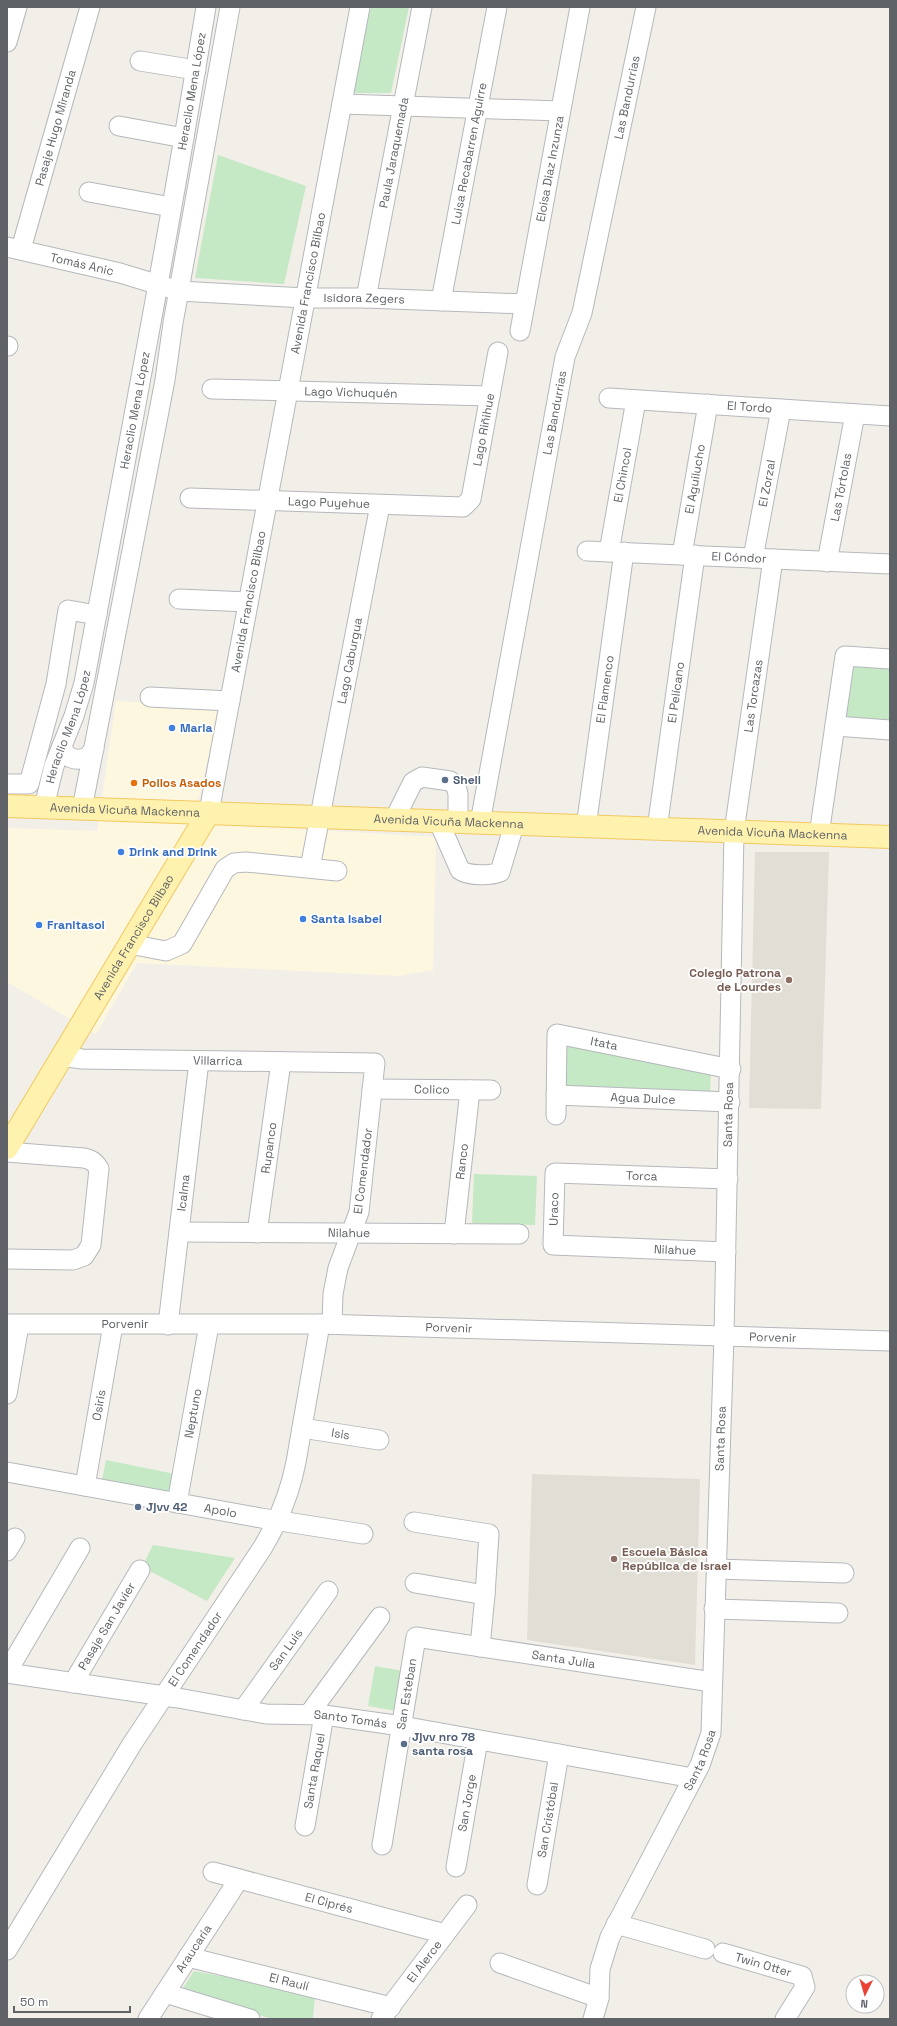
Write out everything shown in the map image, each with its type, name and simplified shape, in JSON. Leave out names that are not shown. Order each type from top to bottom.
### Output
[{"type":"main road","name":"Avenida Vicuña Mackenna","points":[[7,806],[890,837]]},
{"type":"main road","name":"Avenida Francisco Bilbao","points":[[7,1148],[209,812]]},
{"type":"street","points":[[7,42],[17,7]]},
{"type":"street","name":"Pasaje Hugo Miranda","points":[[14,248],[90,7]]},
{"type":"street","name":"Heraclio Mena López","points":[[44,808],[50,781],[79,700],[97,615],[147,352],[157,285],[206,7]]},
{"type":"street","name":"Heraclio Mena López","points":[[82,808],[167,374],[179,290],[230,7]]},
{"type":"street","name":"Avenida Francisco Bilbao","points":[[209,812],[360,7]]},
{"type":"street","name":"Paula Jaraquemada","points":[[366,298],[422,7]]},
{"type":"street","name":"Luisa Recabarren Aguirre","points":[[441,301],[497,7]]},
{"type":"street","name":"Eloisa Diaz Inzunza","points":[[520,331],[580,7]]},
{"type":"street","name":"Las Bandurrias","points":[[480,823],[565,357],[582,313],[646,7]]},
{"type":"street","points":[[140,61],[196,70]]},
{"type":"street","points":[[342,104],[560,111]]},
{"type":"street","points":[[119,126],[184,138]]},
{"type":"street","points":[[89,192],[171,207]]},
{"type":"street","name":"Tomás Anic","points":[[14,248],[120,273],[157,285]]},
{"type":"street","name":"Isidora Zegers","points":[[157,285],[179,290],[305,298],[366,298],[524,304]]},
{"type":"street","name":"Lago Riñihue","points":[[467,505],[471,499],[498,352]]},
{"type":"street","name":"Lago Vichuquén","points":[[212,389],[490,396]]},
{"type":"street","name":"El Tordo","points":[[609,398],[890,416]]},
{"type":"street","name":"El Chincol","points":[[617,552],[636,400]]},
{"type":"street","name":"El Aguilucho","points":[[689,555],[708,404]]},
{"type":"street","name":"El Zorzal","points":[[754,558],[781,409]]},
{"type":"street","name":"Las Tórtolas","points":[[827,562],[855,414]]},
{"type":"street","points":[[119,500],[123,493],[130,491],[137,493],[142,500]]},
{"type":"street","name":"Lago Puyehue","points":[[190,498],[459,508],[467,505]]},
{"type":"street","name":"Lago Caburgua","points":[[310,868],[380,505]]},
{"type":"street","name":"El Cóndor","points":[[587,551],[890,564]]},
{"type":"street","name":"El Flamenco","points":[[586,827],[617,552]]},
{"type":"street","name":"El Pelícano","points":[[657,828],[689,555]]},
{"type":"street","name":"Las Torcazas","points":[[734,832],[773,559]]},
{"type":"street","points":[[179,598],[248,602]]},
{"type":"street","points":[[7,784],[29,784],[56,684],[68,610],[97,615]]},
{"type":"street","points":[[819,835],[845,656],[890,659]]},
{"type":"street","points":[[150,696],[230,701]]},
{"type":"street","points":[[835,726],[890,730]]},
{"type":"street","points":[[62,746],[67,756],[74,760],[84,759],[94,749]]},
{"type":"street","points":[[394,820],[413,782],[422,777],[450,782],[456,786],[458,794],[449,822],[460,870],[464,873],[479,874],[495,874],[500,872],[514,825]]},
{"type":"street","name":"Santa Rosa","points":[[593,2019],[598,1998],[602,1961],[616,1924],[693,1778],[705,1753],[711,1733],[731,1069],[734,832]]},
{"type":"street","points":[[129,944],[166,951],[182,944],[226,869],[234,863],[246,862],[336,871]]},
{"type":"street","name":"Itata","points":[[556,1115],[557,1034],[731,1069]]},
{"type":"street","name":"Villarrica","points":[[62,1056],[82,1059],[375,1063]]},
{"type":"street","name":"Icalma","points":[[168,1325],[199,1061]]},
{"type":"street","name":"Rupanco","points":[[257,1233],[281,1062]]},
{"type":"street","name":"El Comendador","points":[[7,1950],[132,1744],[165,1696],[278,1521],[292,1482],[302,1428],[341,1257],[356,1220],[360,1203],[375,1063]]},
{"type":"street","name":"Colico","points":[[372,1089],[491,1090]]},
{"type":"street","name":"Ranco","points":[[454,1234],[470,1090]]},
{"type":"street","name":"Agua Dulce","points":[[556,1095],[730,1102]]},
{"type":"street","points":[[7,1152],[91,1159],[99,1169],[91,1246],[84,1256],[73,1260],[7,1259]]},
{"type":"street","name":"Torca","points":[[555,1173],[728,1179]]},
{"type":"street","name":"Uraco","points":[[553,1245],[555,1173]]},
{"type":"street","name":"Nilahue","points":[[179,1232],[519,1234]]},
{"type":"street","name":"Nilahue","points":[[553,1245],[726,1252]]},
{"type":"street","points":[[7,1394],[13,1324]]},
{"type":"street","name":"Porvenir","points":[[13,1324],[326,1324],[890,1341]]},
{"type":"street","name":"Osiris","points":[[85,1486],[113,1325]]},
{"type":"street","name":"Neptuno","points":[[177,1503],[209,1325]]},
{"type":"street","name":"Isis","points":[[302,1428],[380,1440]]},
{"type":"street","name":"Apolo","points":[[7,1472],[278,1521],[363,1534]]},
{"type":"street","points":[[414,1522],[488,1534],[485,1595],[480,1647]]},
{"type":"street","points":[[7,1672],[80,1548]]},
{"type":"street","points":[[716,1569],[844,1573]]},
{"type":"street","name":"Pasaje San Javier","points":[[73,1683],[140,1570]]},
{"type":"street","points":[[415,1583],[485,1595]]},
{"type":"street","name":"San Luis","points":[[243,1710],[328,1591]]},
{"type":"street","points":[[714,1609],[838,1613]]},
{"type":"street","points":[[317,1715],[380,1617]]},
{"type":"street","name":"Santa Julia","points":[[416,1637],[712,1682]]},
{"type":"street","name":"San Esteban","points":[[382,1845],[416,1637]]},
{"type":"street","name":"Santo Tomás","points":[[7,1672],[165,1696],[266,1714],[317,1715],[402,1726],[693,1778]]},
{"type":"street","name":"Santa Raquel","points":[[305,1826],[317,1715]]},
{"type":"street","name":"San Jorge","points":[[456,1867],[478,1740]]},
{"type":"street","name":"San Cristóbal","points":[[537,1885],[560,1754]]},
{"type":"street","name":"El Ciprés","points":[[213,1872],[445,1934]]},
{"type":"street","name":"Araucaria","points":[[148,2019],[239,1879]]},
{"type":"street","name":"El Alerce","points":[[386,2013],[467,1905]]},
{"type":"street","points":[[616,1924],[705,1949]]},
{"type":"street","name":"Twin Otter","points":[[723,1953],[802,1976],[805,1987],[785,2019]]},
{"type":"street","name":"El Raulí","points":[[188,1957],[386,2013]]},
{"type":"street","points":[[500,1963],[598,1998]]},
{"type":"street","points":[[165,1992],[250,2019]]},
{"type":"shaded area","points":[[116,701],[220,707],[193,823],[436,837],[433,970],[400,976],[137,963],[96,1034],[7,982],[7,828],[97,831]]},
{"type":"shaded area","name":"Colegio Patrona de Lourdes","points":[[755,852],[829,852],[821,1109],[749,1108]]},
{"type":"shaded area","name":"Escuela Básica República de Israel","points":[[532,1474],[700,1479],[695,1665],[527,1640]]},
{"type":"green space","points":[[371,7],[409,7],[391,93],[351,93]]},
{"type":"green space","points":[[218,155],[306,186],[284,284],[195,278]]},
{"type":"green space","points":[[852,663],[890,665],[890,721],[844,718]]},
{"type":"green space","points":[[564,1046],[711,1068],[710,1095],[564,1086]]},
{"type":"green space","points":[[474,1174],[537,1176],[535,1225],[472,1223]]},
{"type":"green space","points":[[106,1460],[175,1474],[171,1494],[102,1480]]},
{"type":"green space","points":[[153,1545],[235,1558],[207,1601],[142,1567]]},
{"type":"green space","points":[[375,1666],[403,1671],[397,1711],[368,1706]]},
{"type":"green space","points":[[194,1971],[315,1994],[313,2019],[272,2019],[181,1991]]},
{"type":"place","name":"Maria","points":[[172,728]]},
{"type":"place","name":"Shell","points":[[445,780]]},
{"type":"place","name":"Pollos Asados","points":[[134,783]]},
{"type":"place","name":"Drink and Drink","points":[[121,852]]},
{"type":"place","name":"Santa Isabel","points":[[303,919]]},
{"type":"place","name":"Franitasol","points":[[39,925]]},
{"type":"place","name":"Colegio Patrona de Lourdes","points":[[789,980]]},
{"type":"place","name":"Jjvv 42","points":[[138,1507]]},
{"type":"place","name":"Escuela Básica República de Israel","points":[[614,1559]]},
{"type":"place","name":"Jjvv nro 78 santa rosa","points":[[404,1744]]}]
